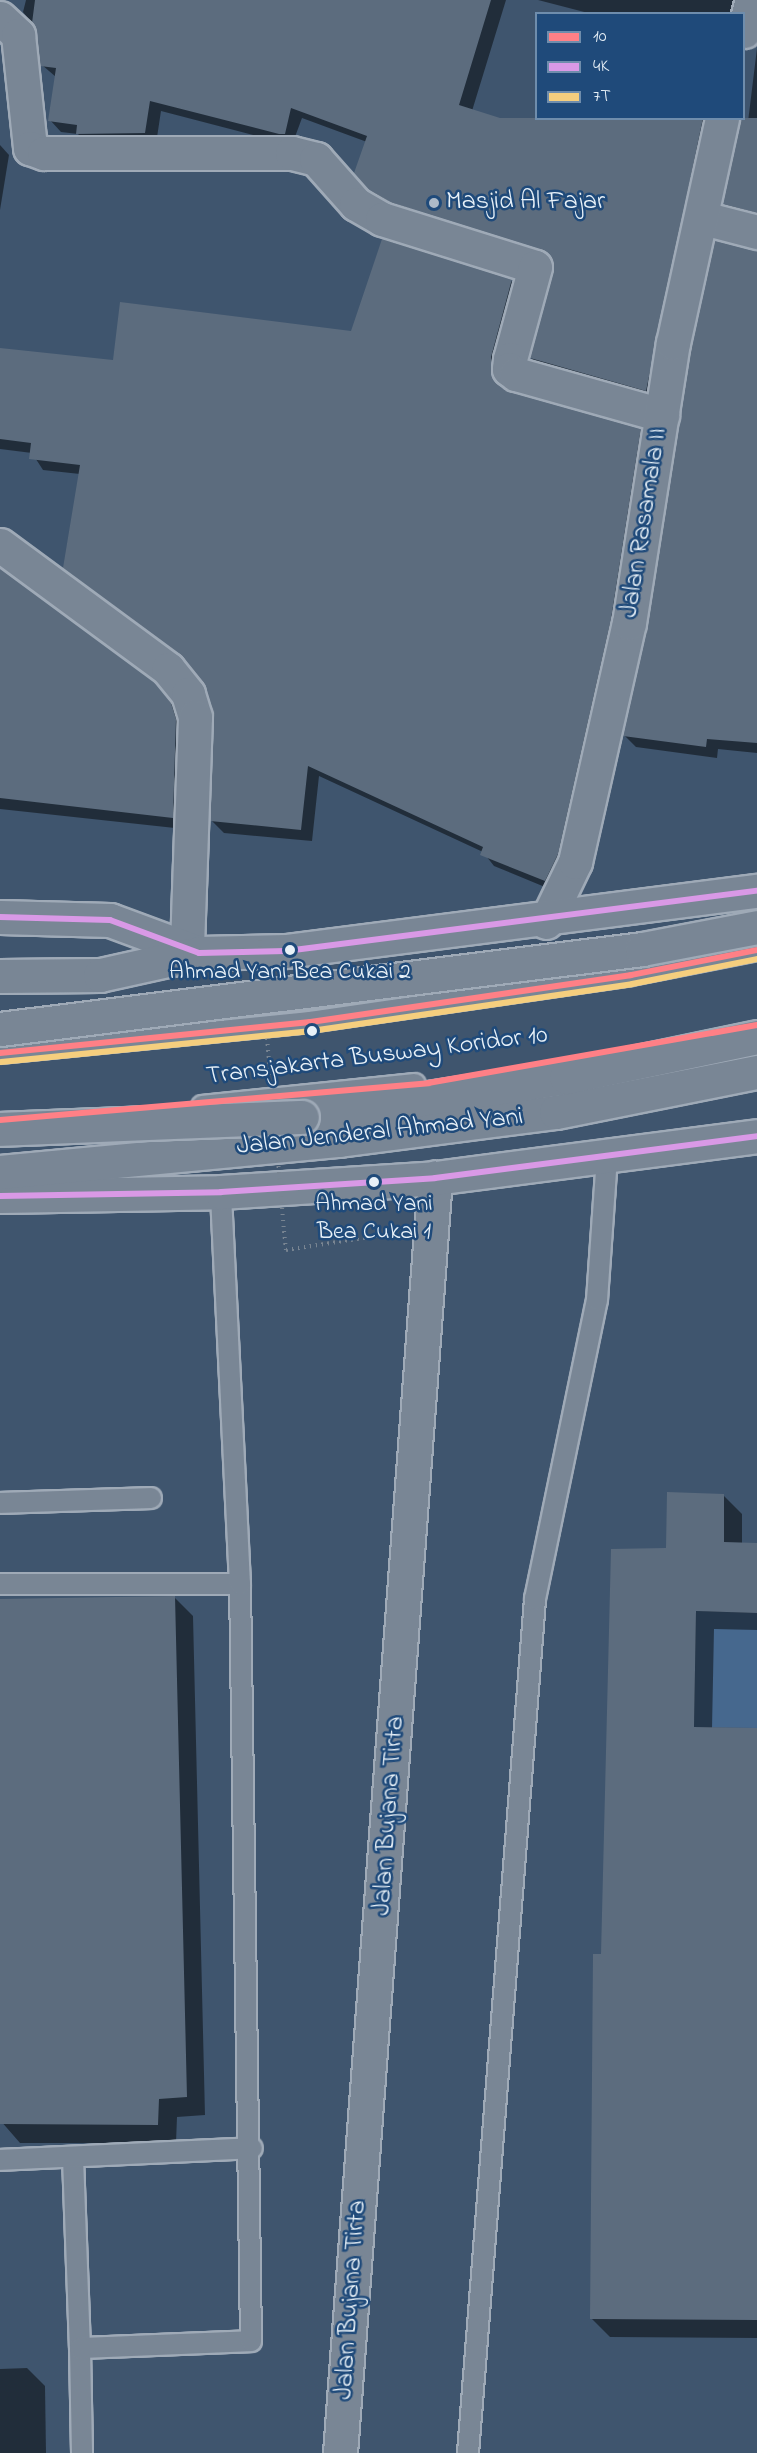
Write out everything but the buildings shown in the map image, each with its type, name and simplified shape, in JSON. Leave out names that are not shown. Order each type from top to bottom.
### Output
[{"type":"main road","points":[[745,27],[752,0]]},
{"type":"main road","points":[[0,18],[18,35],[30,148],[44,153],[292,153],[316,159],[356,204],[382,219],[535,267],[509,369],[516,374],[662,415]]},
{"type":"main road","name":"Jalan Rasamala II","points":[[546,922],[575,862],[629,623],[673,343],[703,218],[722,120]]},
{"type":"main road","points":[[703,218],[757,232]]},
{"type":"main road","points":[[0,545],[168,669],[188,694],[195,717],[193,951]]},
{"type":"main road","points":[[0,976],[100,975],[193,951],[286,951],[546,922],[757,891]]},
{"type":"main road","points":[[0,917],[110,920],[193,951]]},
{"type":"main road","points":[[0,1029],[642,949],[757,927]]},
{"type":"main road","points":[[0,1129],[302,1117],[566,1077],[757,1037]]},
{"type":"main road","name":"Jalan Jenderal Ahmad Yani","points":[[0,1172],[339,1140],[556,1112],[757,1072]]},
{"type":"main road","name":"Jalan Jenderal Ahmad Yani","points":[[0,1196],[221,1192],[435,1178],[757,1136]]},
{"type":"main road","name":"Jalan Bujana Tirta","points":[[340,2453],[434,1227],[435,1178]]},
{"type":"lane","name":"Transjakarta Busway Koridor 10","points":[[0,1053],[310,1022],[630,975],[757,950]]},
{"type":"lane","name":"Transjakarta Busway Koridor 10","points":[[0,1120],[115,1114],[429,1083],[757,1025]]},
{"type":"lane","points":[[468,2453],[535,1599],[597,1300],[607,1157]]},
{"type":"lane","points":[[80,2348],[251,2341],[252,2148],[240,1584],[221,1192]]},
{"type":"lane","points":[[0,1503],[151,1497]]},
{"type":"lane","points":[[0,1584],[240,1584]]},
{"type":"lane","points":[[0,2160],[252,2148]]},
{"type":"lane","points":[[73,2158],[82,2453]]},
{"type":"path","points":[[284,1231],[286,1250],[434,1227]]},
{"type":"shaded area","points":[[696,1611],[757,1613],[757,1728],[694,1727]]},
{"type":"transit line","name":"4K","points":[[0,917],[110,920],[199,953],[286,951],[757,891]]},
{"type":"transit line","name":"10","points":[[0,1053],[310,1022],[631,975],[757,950]]},
{"type":"transit line","name":"7T","points":[[1,1062],[311,1031],[632,984],[757,959]]},
{"type":"transit line","name":"10","points":[[0,1120],[428,1083],[757,1025]]},
{"type":"transit line","name":"4K","points":[[0,1196],[221,1192],[435,1178],[757,1136]]},
{"type":"place","name":"Masjid Al Fajar","points":[[434,203]]},
{"type":"place","name":"Ahmad Yani Bea Cukai 2","points":[[290,950]]},
{"type":"place","name":"Ahmad Yani Bea Cukai 1","points":[[374,1182]]}]
